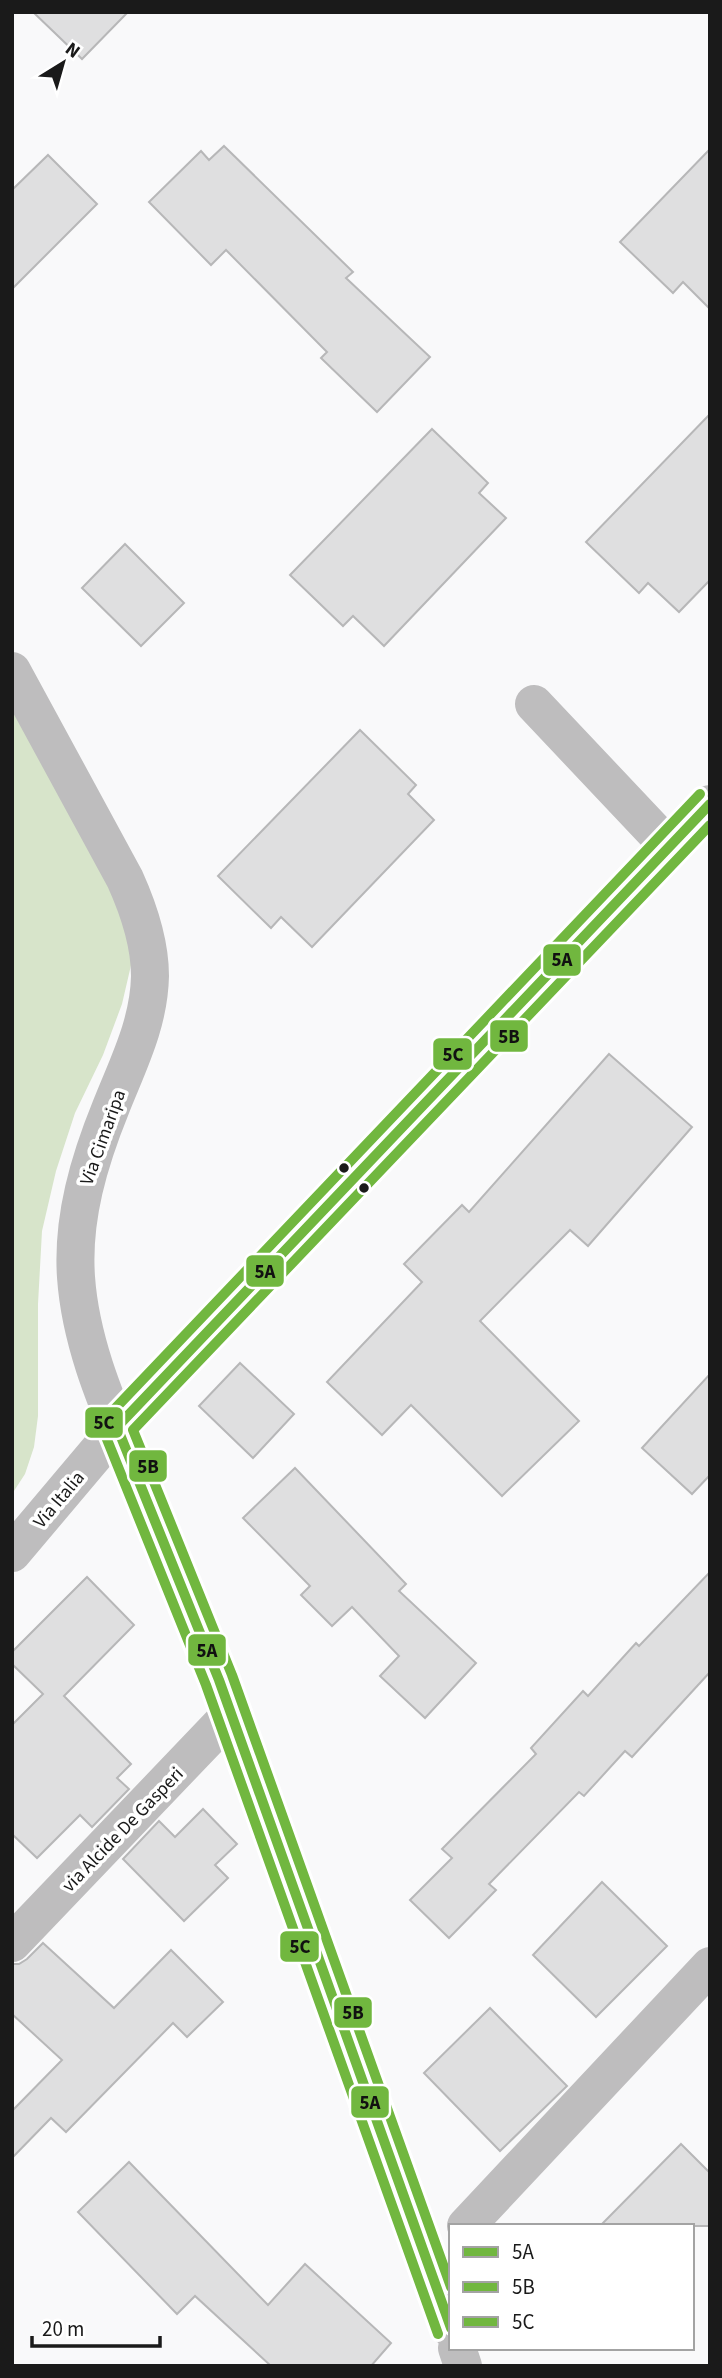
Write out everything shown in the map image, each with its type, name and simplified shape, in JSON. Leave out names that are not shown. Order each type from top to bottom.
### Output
[{"type":"street","name":"Via Cimaripa","points":[[12,671],[125,879],[134,898],[147,944],[150,975],[144,1021],[134,1054],[91,1160],[81,1198],[76,1240],[76,1278],[86,1338],[98,1379],[190,1604],[439,2255],[449,2317]]},
{"type":"street","points":[[534,704],[669,847]]},
{"type":"street","name":"Via Italia","points":[[12,1553],[117,1427],[710,804]]},
{"type":"street","name":"via Alcide De Gasperi","points":[[12,1943],[232,1714]]},
{"type":"street","points":[[468,2224],[710,1966]]},
{"type":"green space","points":[[12,704],[123,907],[132,961],[122,1004],[103,1055],[75,1113],[56,1171],[42,1231],[38,1304],[38,1416],[34,1447],[25,1474],[12,1494]]},
{"type":"building","points":[[33,12],[128,12],[82,59]]},
{"type":"building","points":[[224,146],[353,272],[346,278],[430,357],[377,412],[321,358],[327,352],[226,250],[211,265],[149,202],[201,151],[209,160]]},
{"type":"building","points":[[710,149],[710,309],[683,282],[673,293],[620,242]]},
{"type":"building","points":[[48,155],[97,204],[12,289],[12,190]]},
{"type":"building","points":[[710,414],[710,580],[679,612],[648,583],[639,593],[586,542]]},
{"type":"building","points":[[432,429],[488,483],[479,493],[506,518],[384,646],[353,616],[343,626],[290,575]]},
{"type":"building","points":[[125,544],[184,603],[141,646],[82,588]]},
{"type":"building","points":[[360,730],[416,785],[408,794],[434,820],[312,947],[281,917],[271,928],[218,876]]},
{"type":"building","points":[[609,1054],[692,1127],[588,1246],[570,1230],[480,1321],[579,1421],[502,1496],[411,1405],[382,1435],[327,1382],[422,1282],[404,1264],[462,1205],[469,1212]]},
{"type":"building","points":[[240,1363],[294,1414],[253,1458],[199,1406]]},
{"type":"building","points":[[710,1374],[710,1475],[692,1494],[642,1448]]},
{"type":"building","points":[[295,1468],[406,1584],[399,1591],[476,1663],[425,1718],[380,1676],[399,1656],[352,1607],[332,1626],[301,1595],[310,1586],[243,1518]]},
{"type":"building","points":[[710,1572],[710,1672],[632,1757],[625,1751],[584,1796],[579,1792],[489,1884],[496,1890],[449,1938],[410,1900],[452,1858],[442,1849],[536,1754],[531,1748],[583,1691],[588,1696],[636,1643],[639,1646]]},
{"type":"building","points":[[87,1577],[134,1625],[64,1696],[131,1764],[117,1778],[129,1789],[92,1827],[80,1815],[37,1858],[12,1834],[12,1725],[43,1694],[12,1664],[12,1652]]},
{"type":"building","points":[[203,1809],[237,1844],[215,1865],[228,1878],[184,1921],[123,1859],[159,1821],[175,1837]]},
{"type":"building","points":[[602,1882],[667,1946],[596,2017],[533,1955]]},
{"type":"building","points":[[43,1943],[114,2008],[171,1950],[223,2002],[187,2037],[173,2023],[66,2132],[51,2118],[12,2158],[12,2111],[62,2060],[12,2014],[12,1964],[19,1964],[27,1959]]},
{"type":"building","points":[[490,2008],[567,2086],[500,2151],[424,2073]]},
{"type":"building","points":[[681,2144],[710,2173],[710,2226],[602,2224]]},
{"type":"building","points":[[129,2162],[268,2305],[305,2264],[391,2343],[371,2366],[271,2366],[195,2296],[177,2314],[78,2212]]},
{"type":"transit line","name":"5C","points":[[438,2334],[206,1685],[103,1424],[700,794]]},
{"type":"transit line","name":"5A","points":[[117,1427],[710,804]]},
{"type":"transit line","name":"5B","points":[[449,2281],[232,1675],[133,1430],[710,825]]},
{"type":"transit line","name":"5A","points":[[117,1427],[219,1680],[449,2322]]}]
